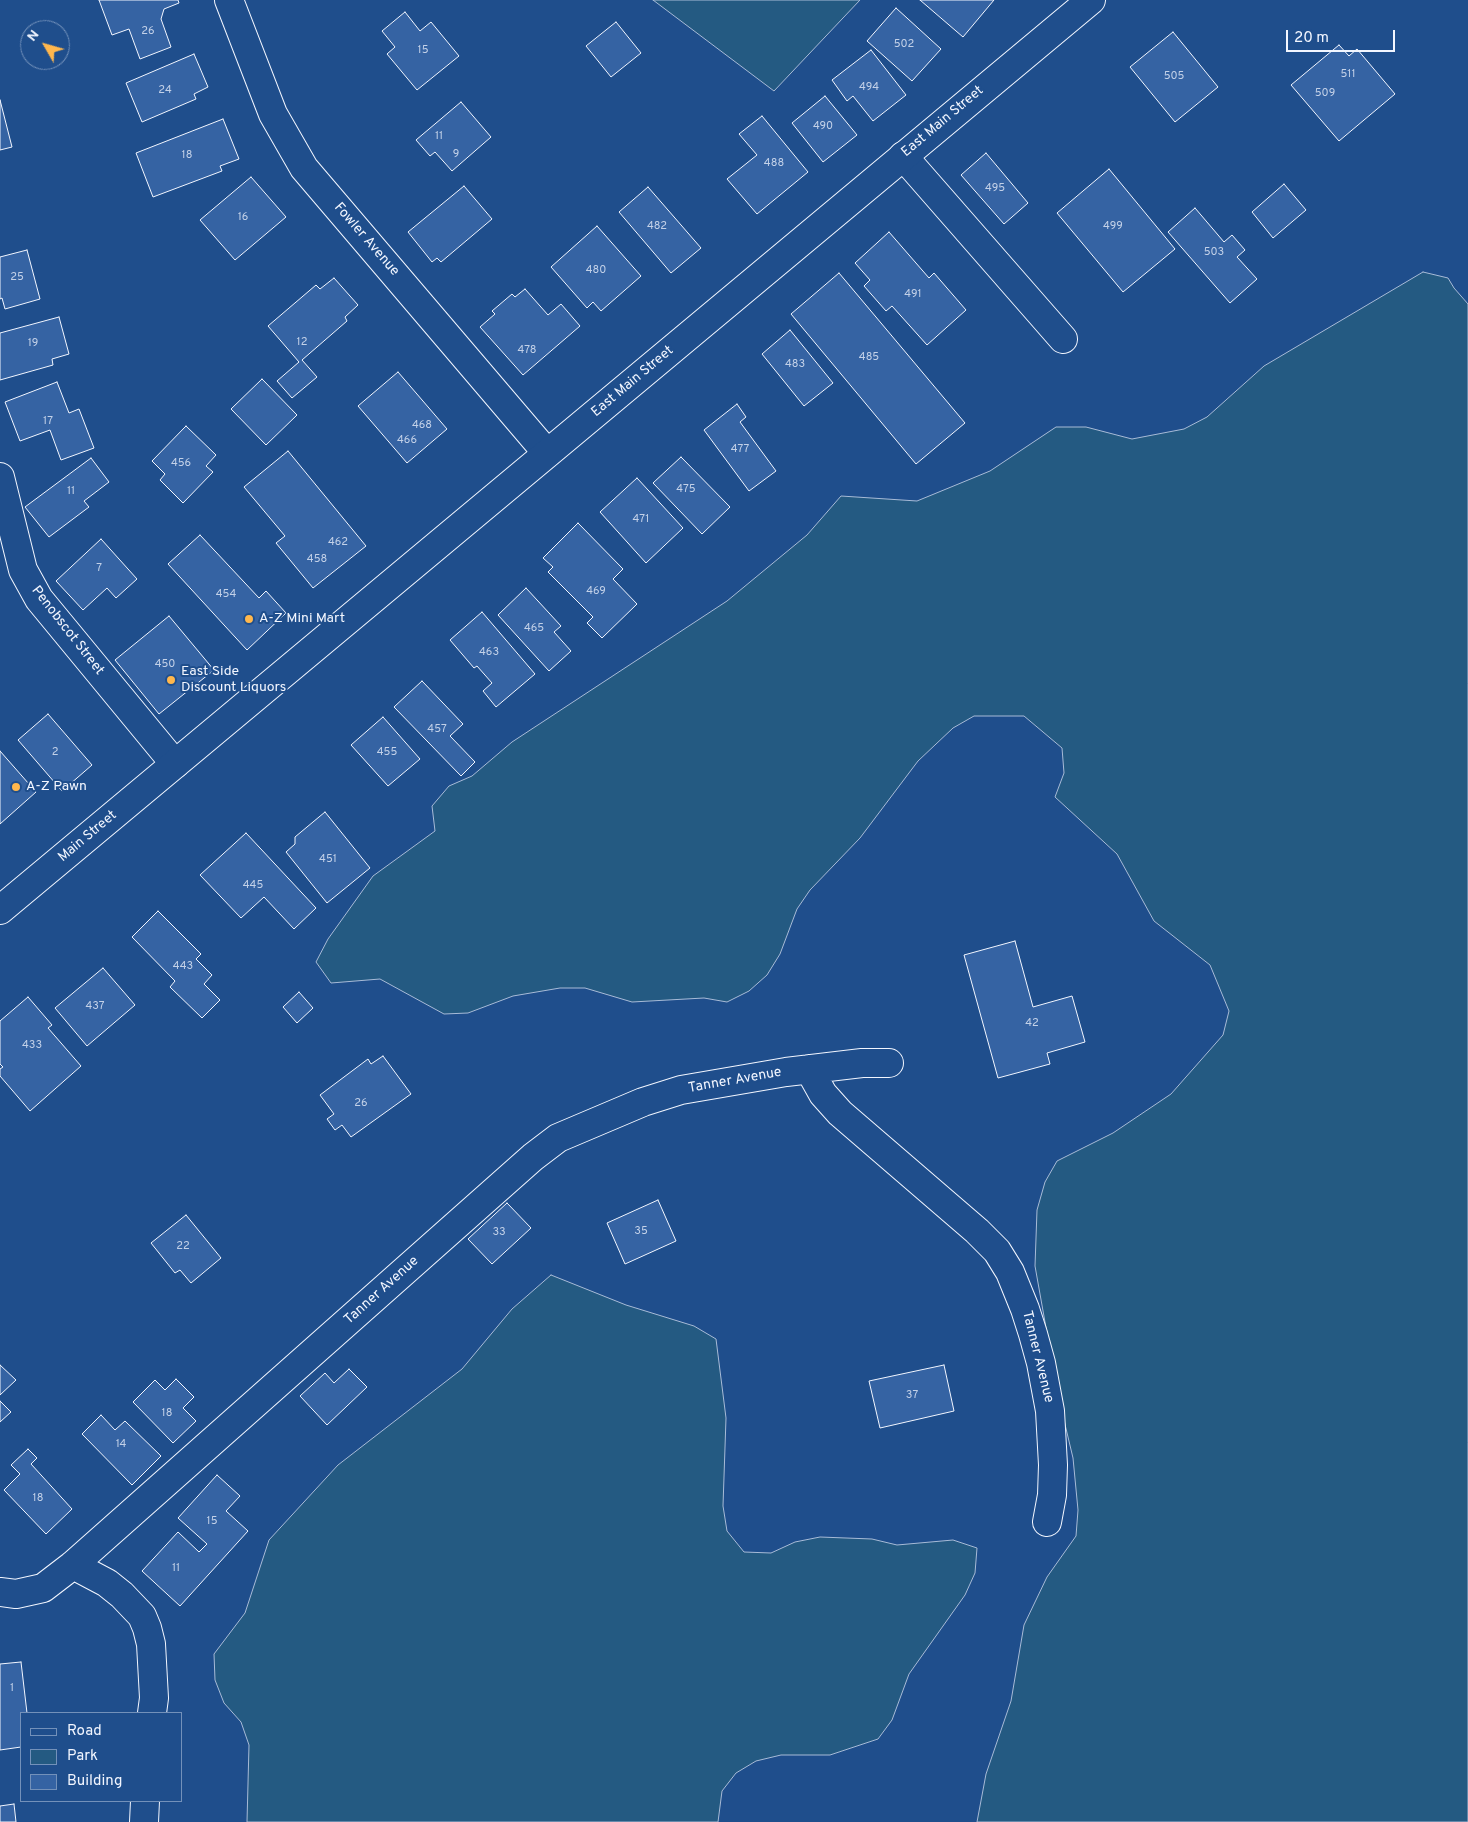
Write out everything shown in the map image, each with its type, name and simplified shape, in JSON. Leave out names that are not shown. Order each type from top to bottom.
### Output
[{"type":"main road","name":"Fowler Avenue","points":[[229,0],[273,114],[304,168],[547,453]]},
{"type":"main road","name":"East Main Street","points":[[175,764],[1090,0]]},
{"type":"main road","points":[[903,156],[1063,339]]},
{"type":"main road","name":"Penobscot Street","points":[[0,477],[24,570],[39,599],[175,764]]},
{"type":"main road","name":"Main Street","points":[[0,910],[175,764]]},
{"type":"main road","name":"Tanner Avenue","points":[[0,1592],[16,1594],[43,1588],[73,1565],[546,1146],[574,1131],[642,1102],[681,1090],[809,1069],[889,1062]]},
{"type":"main road","name":"Tanner Avenue","points":[[809,1069],[823,1094],[840,1113],[978,1231],[997,1251],[1010,1272],[1033,1334],[1041,1363],[1050,1411],[1053,1465],[1052,1495],[1048,1522]]},
{"type":"main road","points":[[73,1565],[107,1583],[122,1595],[142,1616],[151,1644],[154,1698],[152,1712]]},
{"type":"main road","points":[[144,1822],[145,1802]]},
{"type":"green space","points":[[653,0],[860,0],[774,91]]},
{"type":"green space","points":[[1423,272],[1448,278],[1468,304],[1468,1822],[977,1822],[986,1774],[1011,1701],[1024,1625],[1047,1577],[1076,1536],[1078,1510],[1073,1458],[1058,1395],[1035,1266],[1037,1210],[1045,1182],[1057,1161],[1113,1133],[1171,1094],[1223,1035],[1229,1011],[1210,965],[1154,921],[1117,854],[1055,797],[1064,773],[1062,748],[1024,716],[974,716],[953,728],[918,761],[860,838],[810,890],[797,909],[780,954],[767,975],[749,991],[727,1002],[704,998],[632,1002],[585,988],[560,988],[513,996],[468,1013],[444,1014],[380,979],[331,983],[316,962],[328,939],[373,876],[435,831],[432,806],[449,786],[472,776],[512,742],[727,601],[807,535],[841,496],[917,501],[990,471],[1056,427],[1086,427],[1132,439],[1184,429],[1207,417],[1264,366]]},
{"type":"green space","points":[[551,1275],[626,1305],[694,1326],[716,1339],[726,1418],[723,1506],[727,1531],[744,1552],[771,1553],[795,1542],[820,1537],[872,1539],[897,1545],[953,1540],[977,1548],[975,1573],[965,1595],[909,1674],[892,1720],[878,1739],[830,1755],[781,1755],[756,1761],[736,1773],[722,1791],[718,1822],[247,1822],[249,1745],[241,1722],[224,1703],[215,1680],[214,1654],[245,1613],[269,1540],[338,1465],[462,1369],[512,1309]]},
{"type":"building","points":[[99,0],[178,0],[179,3],[164,9],[161,19],[171,47],[140,59],[129,29],[112,35]]},
{"type":"building","points":[[920,0],[994,0],[963,37]]},
{"type":"building","points":[[896,8],[941,49],[912,81],[867,41]]},
{"type":"building","points":[[405,12],[420,31],[431,22],[459,56],[417,90],[387,54],[395,47],[382,31]]},
{"type":"building","points":[[616,22],[641,53],[611,77],[586,46]]},
{"type":"building","points":[[1173,32],[1218,87],[1175,122],[1130,67]]},
{"type":"building","points":[[1339,45],[1349,56],[1357,49],[1395,94],[1339,141],[1291,85]]},
{"type":"building","points":[[871,50],[906,95],[873,121],[853,96],[847,101],[832,80]]},
{"type":"building","points":[[194,54],[208,87],[194,94],[196,99],[142,122],[126,83]]},
{"type":"building","points":[[825,96],[857,135],[823,162],[792,123]]},
{"type":"building","points":[[0,100],[12,147],[0,150]]},
{"type":"building","points":[[461,102],[491,137],[452,171],[435,152],[430,156],[416,140]]},
{"type":"building","points":[[762,116],[808,172],[757,214],[727,179],[757,155],[739,134]]},
{"type":"building","points":[[223,119],[239,159],[220,166],[222,171],[153,197],[136,153]]},
{"type":"building","points":[[986,153],[1028,203],[1004,224],[961,175]]},
{"type":"building","points":[[1109,169],[1175,249],[1123,292],[1057,213]]},
{"type":"building","points":[[251,177],[286,217],[235,260],[200,220]]},
{"type":"building","points":[[1284,184],[1306,210],[1273,238],[1252,212]]},
{"type":"building","points":[[464,186],[492,219],[441,262],[437,258],[432,262],[408,232]]},
{"type":"building","points":[[648,187],[701,248],[671,273],[619,212]]},
{"type":"building","points":[[1195,208],[1224,242],[1232,235],[1245,250],[1237,257],[1257,279],[1230,303],[1168,232]]},
{"type":"building","points":[[597,226],[641,276],[601,311],[593,302],[587,308],[551,267]]},
{"type":"building","points":[[889,232],[929,278],[934,273],[966,310],[927,345],[892,306],[886,311],[864,286],[870,280],[855,263]]},
{"type":"building","points":[[27,250],[40,299],[5,309],[2,298],[0,299],[0,257]]},
{"type":"building","points":[[839,273],[965,423],[916,464],[791,314]]},
{"type":"building","points":[[334,278],[358,305],[345,317],[347,321],[302,360],[317,377],[292,398],[277,381],[299,362],[268,326],[316,285],[320,289]]},
{"type":"building","points":[[525,289],[548,315],[561,304],[580,326],[523,375],[480,327],[495,314],[492,311],[512,294],[515,297]]},
{"type":"building","points":[[59,317],[69,354],[52,359],[53,365],[0,380],[0,333]]},
{"type":"building","points":[[790,330],[833,383],[804,406],[762,354]]},
{"type":"building","points":[[398,372],[447,429],[407,463],[358,406]]},
{"type":"building","points":[[262,379],[297,415],[266,445],[231,409]]},
{"type":"building","points":[[57,382],[69,413],[79,409],[94,448],[61,460],[50,430],[20,441],[5,402]]},
{"type":"building","points":[[737,404],[746,417],[740,422],[776,471],[749,491],[704,430]]},
{"type":"building","points":[[186,426],[216,455],[206,466],[213,472],[183,503],[160,480],[165,474],[152,461]]},
{"type":"building","points":[[288,451],[366,546],[313,588],[276,543],[285,536],[244,487]]},
{"type":"building","points":[[681,457],[730,507],[702,534],[653,483]]},
{"type":"building","points":[[91,458],[109,482],[84,501],[89,507],[49,537],[25,507]]},
{"type":"building","points":[[637,478],[683,528],[646,563],[600,512]]},
{"type":"building","points":[[578,523],[623,569],[613,579],[637,604],[602,638],[587,623],[593,617],[548,572],[553,567],[543,558]]},
{"type":"building","points":[[200,535],[259,598],[266,591],[286,613],[247,650],[168,564]]},
{"type":"building","points":[[101,539],[137,579],[116,598],[107,588],[83,610],[56,581]]},
{"type":"building","points":[[526,588],[561,626],[554,632],[571,651],[549,671],[498,615]]},
{"type":"building","points":[[482,612],[535,674],[496,707],[483,691],[492,683],[477,666],[474,668],[450,640]]},
{"type":"building","points":[[169,616],[214,670],[159,714],[115,660]]},
{"type":"building","points":[[422,681],[463,724],[450,736],[475,762],[461,776],[394,707]]},
{"type":"building","points":[[48,714],[92,765],[62,791],[18,740]]},
{"type":"building","points":[[383,717],[420,759],[388,786],[351,745]]},
{"type":"building","name":"A-Z Pawn","points":[[0,751],[36,792],[0,824]]},
{"type":"building","points":[[325,812],[370,868],[327,903],[286,852],[295,844],[295,837]]},
{"type":"building","points":[[246,833],[316,908],[294,929],[264,897],[241,918],[200,875]]},
{"type":"building","points":[[158,911],[201,954],[196,959],[212,975],[204,984],[220,1000],[202,1018],[170,987],[175,981],[132,937]]},
{"type":"building","points":[[1015,941],[1033,1007],[1072,996],[1085,1042],[1047,1053],[1050,1064],[998,1078],[964,955]]},
{"type":"building","points":[[103,968],[135,1005],[87,1046],[55,1008]]},
{"type":"building","points":[[299,992],[313,1008],[297,1023],[283,1007]]},
{"type":"building","points":[[28,997],[52,1025],[48,1028],[81,1066],[30,1111],[0,1076],[0,1069],[3,1067],[0,1064],[0,1021]]},
{"type":"building","points":[[383,1056],[411,1094],[351,1137],[342,1125],[335,1130],[327,1119],[334,1114],[320,1095],[368,1059],[371,1064]]},
{"type":"building","points":[[658,1200],[676,1241],[625,1264],[607,1223]]},
{"type":"building","points":[[507,1203],[531,1228],[492,1264],[468,1239]]},
{"type":"building","points":[[186,1215],[221,1258],[191,1283],[180,1270],[175,1273],[151,1243]]},
{"type":"building","points":[[0,1365],[16,1380],[0,1395]]},
{"type":"building","points":[[944,1365],[954,1411],[880,1428],[869,1381]]},
{"type":"building","points":[[349,1369],[367,1387],[327,1425],[300,1396],[325,1373],[334,1383]]},
{"type":"building","points":[[176,1379],[194,1397],[183,1408],[196,1421],[173,1443],[133,1402],[155,1380],[165,1390]]},
{"type":"building","points":[[0,1401],[11,1412],[0,1422]]},
{"type":"building","points":[[101,1415],[115,1430],[125,1421],[161,1456],[132,1485],[82,1434]]},
{"type":"building","points":[[28,1449],[37,1458],[31,1464],[72,1509],[46,1534],[4,1490],[20,1474],[11,1465]]},
{"type":"building","points":[[217,1475],[240,1496],[226,1511],[248,1531],[180,1606],[142,1571],[178,1532],[199,1552],[207,1544],[178,1518]]},
{"type":"building","points":[[21,1662],[27,1712],[20,1712],[20,1747],[0,1750],[0,1664]]},
{"type":"building","points":[[14,1804],[16,1822],[0,1822],[0,1806]]},
{"type":"place","name":"A-Z Mini Mart","points":[[249,619]]},
{"type":"place","name":"East Side Discount Liquors","points":[[171,680]]},
{"type":"place","name":"A-Z Pawn","points":[[16,787]]}]
